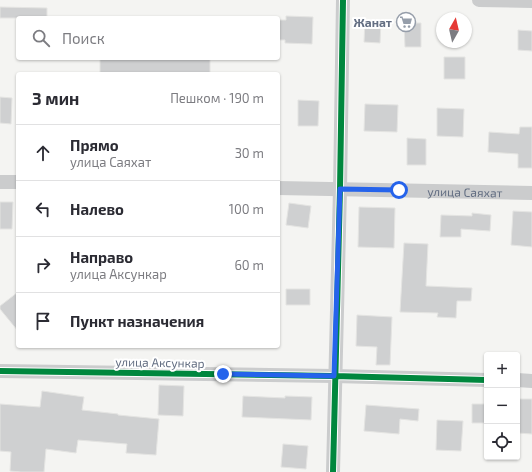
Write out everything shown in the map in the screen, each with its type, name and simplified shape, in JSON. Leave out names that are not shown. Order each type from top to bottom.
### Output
[{"type":"street","points":[[332,472],[340,189],[343,0]]},
{"type":"street","points":[[479,0],[532,1]]},
{"type":"street","points":[[0,182],[16,182]]},
{"type":"street","name":"улица Саяхат","points":[[280,188],[532,193]]},
{"type":"street","name":"улица Аксункар","points":[[0,371],[484,380]]},
{"type":"street","points":[[520,380],[532,381]]},
{"type":"building","points":[[0,7],[47,8],[47,16],[16,16],[16,18],[0,18]]},
{"type":"building","points":[[286,16],[313,17],[312,44],[285,43],[285,40],[280,40],[280,20],[286,20]]},
{"type":"building","points":[[365,20],[381,20],[380,43],[364,42]]},
{"type":"building","points":[[404,23],[421,23],[421,47],[405,47]]},
{"type":"building","points":[[518,30],[532,31],[532,51],[518,50]]},
{"type":"building","points":[[444,57],[465,57],[465,79],[444,79]]},
{"type":"building","points":[[100,60],[210,60],[210,72],[100,72]]},
{"type":"building","points":[[0,97],[12,98],[11,124],[0,123]]},
{"type":"building","points":[[298,100],[319,101],[318,126],[298,126]]},
{"type":"building","points":[[365,104],[398,105],[397,132],[364,131]]},
{"type":"building","points":[[437,108],[464,109],[463,137],[437,136]]},
{"type":"building","points":[[520,127],[532,127],[532,168],[518,168],[518,154],[488,152],[489,132],[519,134]]},
{"type":"building","points":[[407,138],[426,139],[426,165],[407,165]]},
{"type":"building","points":[[0,202],[13,202],[12,229],[0,229]]},
{"type":"building","points":[[289,203],[311,206],[308,228],[286,225]]},
{"type":"building","points":[[359,207],[395,208],[394,248],[358,247]]},
{"type":"building","points":[[513,211],[532,212],[532,247],[511,245]]},
{"type":"building","points":[[472,213],[491,215],[490,231],[461,229],[461,237],[440,237],[441,215],[472,216]]},
{"type":"building","points":[[404,243],[428,244],[426,286],[472,288],[471,301],[457,301],[456,318],[437,317],[438,313],[400,312]]},
{"type":"building","points":[[286,289],[310,289],[310,305],[286,305]]},
{"type":"building","points":[[16,294],[16,329],[0,309],[0,306]]},
{"type":"building","points":[[357,315],[392,317],[390,365],[376,365],[377,347],[356,346]]},
{"type":"building","points":[[159,385],[184,386],[183,416],[158,415]]},
{"type":"building","points":[[42,391],[84,397],[82,410],[159,419],[156,455],[126,453],[127,444],[78,440],[76,453],[46,449],[44,472],[10,471],[11,452],[0,451],[0,404],[40,407]]},
{"type":"building","points":[[243,396],[285,398],[285,396],[312,397],[311,420],[242,417]]},
{"type":"building","points":[[520,399],[532,399],[532,434],[520,433]]},
{"type":"building","points":[[472,404],[484,404],[484,423],[472,423]]},
{"type":"building","points":[[366,405],[419,409],[418,421],[400,419],[399,434],[364,431]]},
{"type":"building","points":[[437,420],[463,421],[461,451],[436,450]]},
{"type":"building","points":[[283,444],[308,446],[306,469],[281,467]]},
{"type":"cycle path","points":[[333,472],[343,0]]},
{"type":"cycle path","points":[[0,371],[484,380]]},
{"type":"place","name":"Жанат","points":[[406,22]]},
{"type":"route","points":[[223,374],[334,376],[340,189],[399,190]]}]
